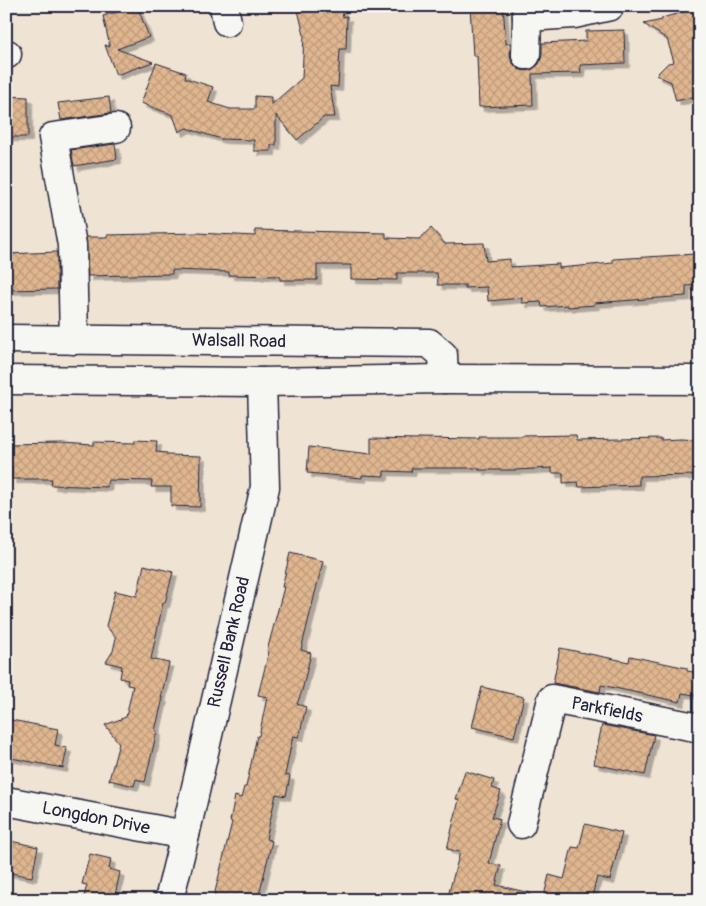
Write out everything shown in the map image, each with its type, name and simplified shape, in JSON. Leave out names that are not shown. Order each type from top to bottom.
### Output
[{"type":"street","points":[[526,55],[527,12],[574,14],[610,6]]},
{"type":"street","points":[[74,340],[72,245],[53,137],[116,128]]},
{"type":"street","name":"Walsall Road","points":[[6,339],[429,343],[443,355],[444,379]]},
{"type":"street","points":[[6,380],[262,382],[444,379],[700,380]]},
{"type":"street","name":"Russell Bank Road","points":[[169,900],[265,487],[262,382]]},
{"type":"street","name":"Parkfields","points":[[521,824],[552,699],[700,728]]},
{"type":"street","name":"Longdon Drive","points":[[6,801],[185,835]]},
{"type":"building","points":[[119,6],[137,6],[149,37],[117,49],[153,62],[116,75],[105,45],[110,47],[103,16],[120,11]]},
{"type":"building","points":[[297,6],[341,6],[343,17],[347,16],[346,49],[340,49],[338,87],[330,86],[335,117],[324,117],[297,140],[276,115],[276,145],[271,145],[271,151],[254,151],[254,140],[221,139],[186,128],[179,132],[173,115],[141,103],[156,63],[186,73],[185,78],[213,87],[208,102],[230,109],[255,109],[255,96],[271,97],[271,105],[302,78],[304,35]]},
{"type":"building","points":[[470,6],[503,6],[506,44],[511,43],[510,55],[512,62],[518,69],[525,71],[533,69],[539,64],[542,55],[542,43],[586,41],[586,31],[624,30],[625,63],[580,65],[581,73],[532,74],[533,105],[479,107],[477,56],[473,56]]},
{"type":"building","points":[[694,9],[700,31],[700,95],[676,101],[671,82],[656,75],[668,63],[674,62],[667,39],[644,24]]},
{"type":"building","points":[[6,96],[28,97],[28,137],[6,137]]},
{"type":"building","points":[[109,97],[111,113],[61,120],[58,103]]},
{"type":"building","points":[[115,144],[117,159],[74,166],[71,150]]},
{"type":"building","points":[[431,228],[445,244],[484,243],[486,261],[510,259],[510,267],[559,264],[559,268],[613,263],[613,259],[696,254],[696,260],[700,260],[700,278],[698,278],[698,285],[686,286],[686,296],[594,303],[595,305],[542,307],[541,302],[522,303],[522,298],[488,301],[487,287],[465,288],[465,285],[438,285],[437,273],[397,273],[397,280],[351,279],[351,265],[317,265],[317,280],[280,280],[280,276],[229,275],[229,272],[172,270],[172,274],[88,276],[86,237],[198,233],[255,236],[255,230],[386,233],[386,238],[419,239]]},
{"type":"building","points":[[57,252],[57,289],[6,290],[6,254]]},
{"type":"building","points":[[576,435],[577,440],[661,438],[661,440],[700,440],[700,475],[639,476],[639,485],[579,487],[578,482],[563,483],[563,473],[552,473],[552,468],[479,470],[479,468],[412,468],[411,472],[384,471],[384,476],[362,475],[362,478],[307,473],[309,447],[371,454],[371,438],[479,439],[479,437]]},
{"type":"building","points":[[135,440],[157,441],[156,452],[167,453],[167,455],[201,456],[200,507],[171,506],[171,487],[151,487],[152,481],[108,480],[107,487],[51,485],[52,479],[12,479],[12,466],[6,466],[6,444],[61,443],[94,445],[94,442],[135,443]]},
{"type":"building","points":[[290,553],[323,561],[301,650],[311,653],[297,704],[306,707],[299,737],[293,736],[285,775],[290,776],[286,796],[276,794],[266,839],[272,841],[258,900],[213,900],[232,822],[230,821],[235,796],[241,798],[244,787],[246,787],[257,736],[259,736],[267,697],[258,695],[269,652],[267,651],[284,587],[282,587]]},
{"type":"building","points":[[144,565],[173,572],[165,603],[163,603],[151,659],[169,663],[155,731],[157,731],[145,782],[136,779],[134,786],[109,780],[119,743],[105,725],[126,717],[133,686],[127,685],[128,680],[120,678],[122,666],[106,662],[113,651],[116,638],[106,626],[115,591],[137,596]]},
{"type":"building","points":[[560,648],[629,662],[630,656],[687,668],[687,671],[700,673],[700,696],[682,693],[680,702],[601,685],[600,692],[553,683]]},
{"type":"building","points":[[482,687],[524,697],[514,737],[472,727]]},
{"type":"building","points":[[6,719],[58,729],[55,745],[67,748],[63,768],[6,757]]},
{"type":"building","points":[[602,725],[654,735],[645,775],[594,764]]},
{"type":"building","points":[[465,771],[494,780],[492,788],[501,791],[492,817],[500,819],[489,863],[501,866],[496,885],[530,893],[529,900],[462,900],[448,896],[460,852],[447,849],[459,800],[456,799]]},
{"type":"building","points":[[585,824],[622,833],[610,880],[597,877],[591,900],[543,900],[549,875],[564,879],[572,847],[579,848]]},
{"type":"building","points":[[6,840],[38,847],[32,877],[6,872]]},
{"type":"building","points":[[90,854],[111,859],[109,869],[120,872],[114,900],[83,900],[87,885],[82,884]]}]
